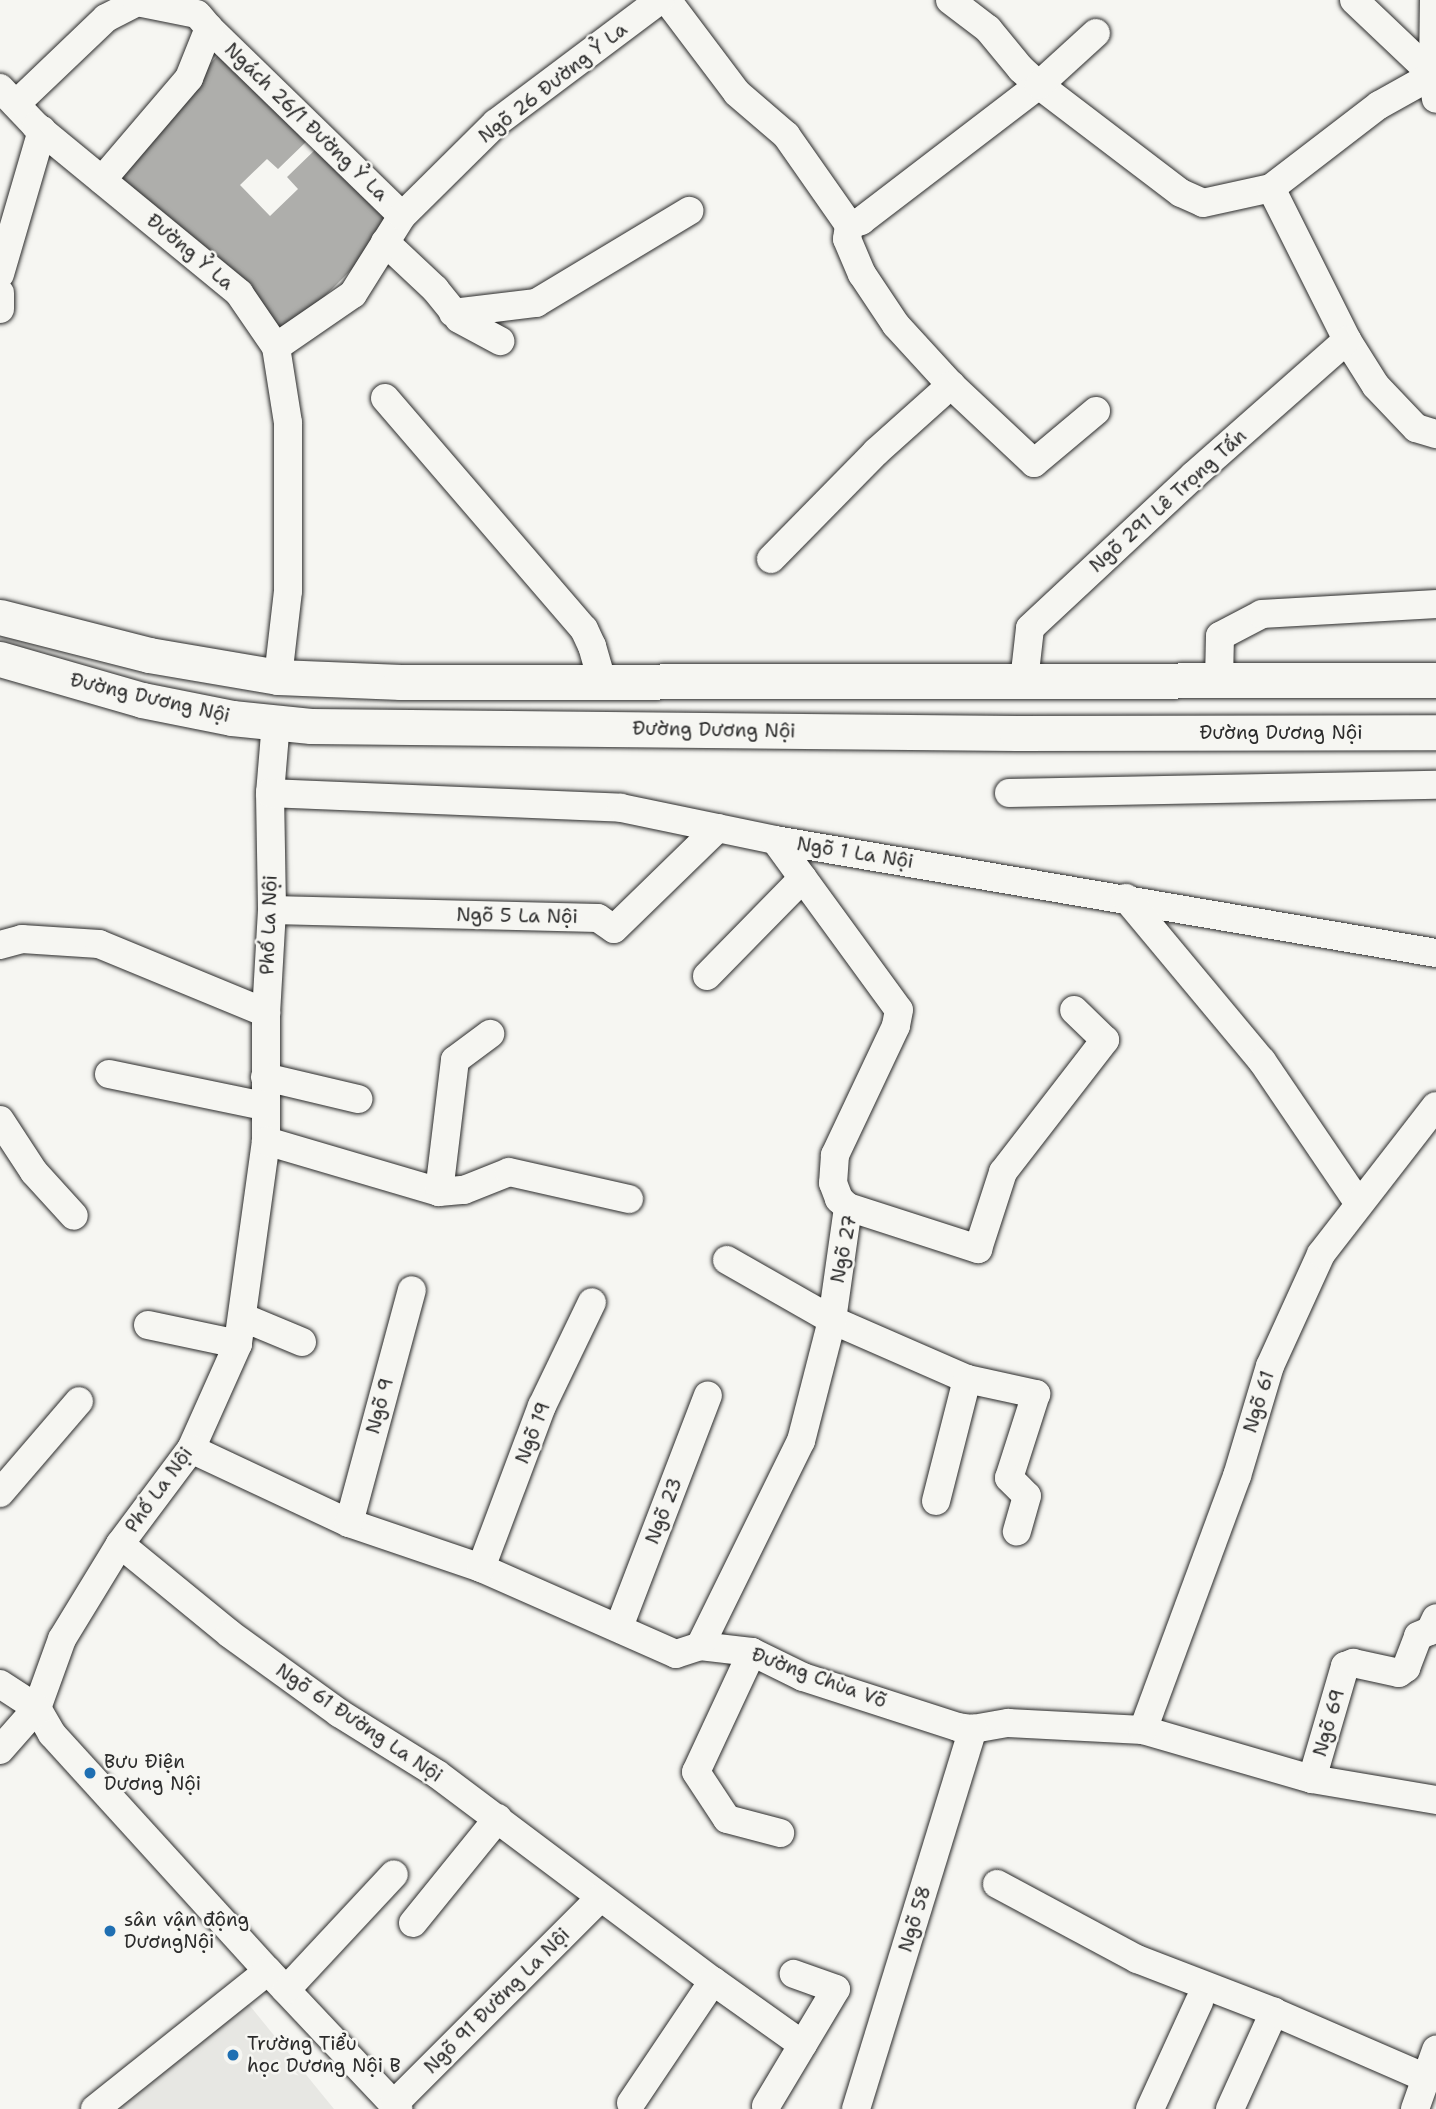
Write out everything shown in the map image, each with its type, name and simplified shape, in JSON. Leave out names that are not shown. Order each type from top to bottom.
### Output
[{"type":"main road","points":[[0,617],[149,655],[278,677],[401,682],[1436,680]]},
{"type":"main road","name":"Đường Dương Nội","points":[[0,659],[142,700],[232,718],[311,726],[1003,733],[1436,732]]},
{"type":"main road","points":[[276,722],[278,677]]},
{"type":"street","name":"Ngõ 26 Đường Ỷ La","points":[[276,347],[353,294],[402,216],[496,123],[660,0]]},
{"type":"street","points":[[667,0],[737,93],[786,135],[849,225],[847,239],[862,274],[896,325],[951,384],[1034,463],[1096,411]]},
{"type":"street","points":[[950,0],[988,29],[1021,69],[1039,85],[1181,193],[1203,203],[1271,188],[1379,105],[1434,87]]},
{"type":"street","points":[[1354,0],[1434,87]]},
{"type":"street","points":[[1434,0],[1434,87]]},
{"type":"street","points":[[8,96],[106,18],[137,2],[204,14],[189,78],[102,180]]},
{"type":"street","name":"Ngách 26/1 Đường Ỷ La","points":[[204,14],[402,216]]},
{"type":"street","points":[[849,225],[861,221],[1039,85],[1096,33]]},
{"type":"street","name":"Đường Ỷ La","points":[[8,96],[42,130],[239,293],[276,347],[288,423],[288,591],[278,677]]},
{"type":"street","points":[[0,274],[42,130]]},
{"type":"street","points":[[1271,188],[1347,340],[1376,386],[1416,428],[1436,434]]},
{"type":"street","points":[[453,313],[536,303],[689,211]]},
{"type":"street","points":[[385,242],[435,289],[465,324],[500,341]]},
{"type":"street","points":[[0,293],[0,309]]},
{"type":"street","name":"Ngõ 291 Lê Trọng Tấn","points":[[1024,681],[1030,628],[1194,475],[1347,340]]},
{"type":"street","points":[[771,559],[876,452],[951,384]]},
{"type":"street","points":[[385,398],[584,629],[602,681]]},
{"type":"street","points":[[1219,680],[1220,636],[1262,614],[1436,604]]},
{"type":"street","name":"Phố La Nội","points":[[37,1708],[62,1639],[120,1544],[191,1448],[240,1331],[266,1141],[266,1013],[272,910],[270,793],[276,722]]},
{"type":"street","points":[[1009,793],[1436,785]]},
{"type":"street","name":"Ngõ 1 La Nội","points":[[270,793],[621,808],[775,840],[1436,953]]},
{"type":"street","name":"Ngõ 5 La Nội","points":[[272,910],[598,918],[614,929],[718,828]]},
{"type":"street","points":[[775,840],[899,1010],[897,1026],[845,1130],[835,1156],[833,1183],[839,1199],[848,1207]]},
{"type":"street","points":[[707,976],[803,878]]},
{"type":"street","points":[[1126,898],[1262,1061],[1358,1202]]},
{"type":"street","points":[[0,945],[22,939],[99,944],[266,1013]]},
{"type":"street","name":"Ngõ 27","points":[[700,1646],[801,1441],[832,1320],[848,1207],[978,1249],[1003,1171],[1105,1040],[1073,1010]]},
{"type":"street","points":[[439,1192],[455,1060],[490,1034]]},
{"type":"street","points":[[109,1073],[264,1106]]},
{"type":"street","points":[[265,1077],[358,1099]]},
{"type":"street","name":"Ngõ 61","points":[[1143,1730],[1237,1476],[1270,1366],[1321,1254],[1358,1202],[1436,1106]]},
{"type":"street","points":[[0,1119],[34,1172],[74,1216]]},
{"type":"street","points":[[266,1141],[439,1192],[464,1190],[509,1172],[629,1199]]},
{"type":"street","points":[[727,1260],[832,1320],[967,1379],[1036,1394],[1009,1478],[1027,1496],[1017,1532]]},
{"type":"street","name":"Ngõ 9","points":[[348,1523],[412,1290]]},
{"type":"street","name":"Ngõ 19","points":[[481,1568],[542,1406],[592,1302]]},
{"type":"street","points":[[148,1325],[240,1331],[302,1342]]},
{"type":"street","points":[[936,1501],[967,1379]]},
{"type":"street","name":"Ngõ 23","points":[[619,1627],[708,1395]]},
{"type":"street","points":[[0,1493],[79,1401]]},
{"type":"street","name":"Đường Chùa Võ","points":[[191,1448],[348,1523],[481,1568],[676,1654],[700,1646],[752,1652],[803,1677],[958,1727],[973,1729],[1008,1723],[1143,1730],[1312,1779],[1436,1800]]},
{"type":"street","name":"Ngõ 61 Đường La Nội","points":[[120,1544],[252,1650],[339,1713],[437,1774],[600,1898],[803,2045]]},
{"type":"street","name":"Ngõ 69","points":[[1312,1779],[1345,1666],[1353,1662],[1399,1673],[1406,1668],[1418,1636],[1430,1631],[1436,1618]]},
{"type":"street","points":[[752,1652],[696,1772],[727,1819],[780,1833]]},
{"type":"street","points":[[0,1684],[37,1708],[52,1734],[396,2107]]},
{"type":"street","points":[[0,1749],[37,1708]]},
{"type":"street","name":"Ngõ 58","points":[[856,2109],[973,1729]]},
{"type":"street","points":[[413,1923],[498,1818]]},
{"type":"street","points":[[95,2109],[277,1981],[394,1874]]},
{"type":"street","points":[[997,1884],[1137,1959],[1274,2012],[1426,2078]]},
{"type":"street","name":"Ngõ 91 Đường La Nội","points":[[396,2107],[600,1898]]},
{"type":"street","points":[[768,2108],[836,1989],[794,1974]]},
{"type":"street","points":[[631,2103],[713,1981]]},
{"type":"street","points":[[1150,2109],[1199,2002]]},
{"type":"street","points":[[1230,2109],[1274,2012]]},
{"type":"street","points":[[1415,2109],[1436,2050]]},
{"type":"shaded area","points":[[221,52],[309,139],[278,169],[267,159],[240,185],[270,216],[298,189],[287,177],[318,147],[396,225],[276,345],[104,179]]},
{"type":"shaded area","name":"Trường Tiểu học Dương Nội B","points":[[246,2001],[334,2109],[107,2109]]},
{"type":"place","name":"Bưu Điện Dương Nội","points":[[90,1773]]},
{"type":"place","name":"sân vận động DươngNội","points":[[110,1931]]},
{"type":"place","name":"Trường Tiểu học Dương Nội B","points":[[233,2055]]}]
